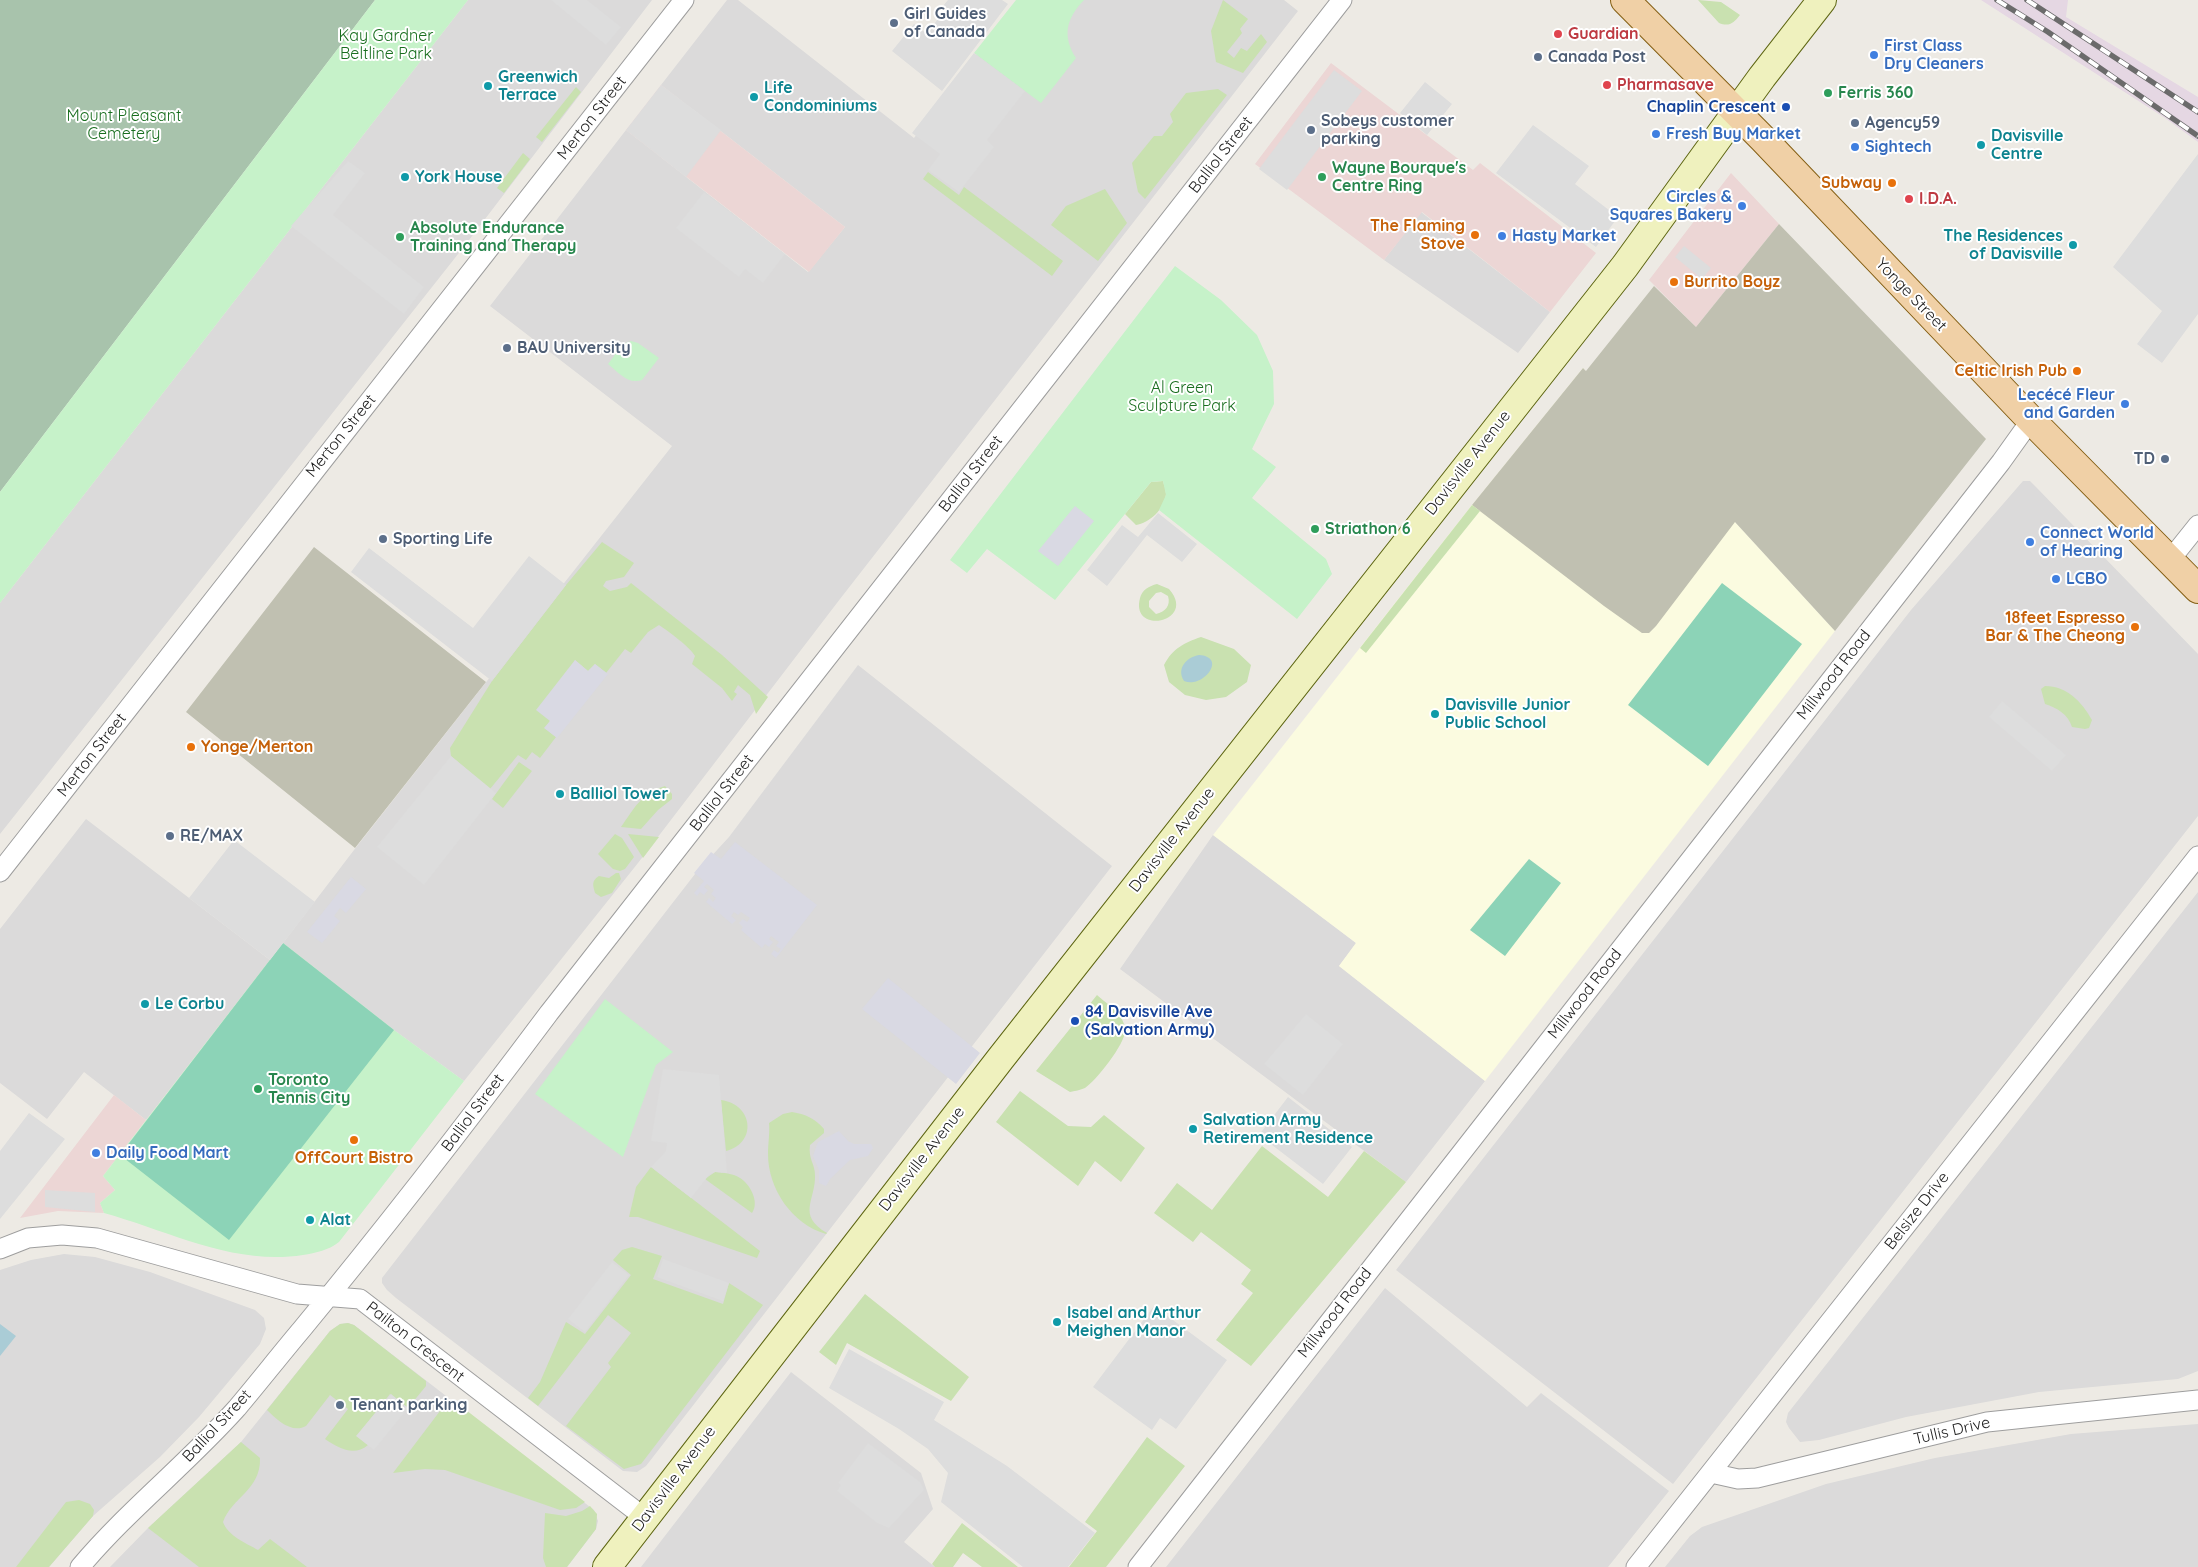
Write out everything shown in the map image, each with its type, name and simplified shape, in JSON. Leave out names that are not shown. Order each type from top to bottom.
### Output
[{"type":"main road","name":"Yonge Street","points":[[1625,0],[1736,114],[1763,139],[2031,420],[2198,589]]},
{"type":"street","name":"Merton Street","points":[[0,872],[684,0]]},
{"type":"street","name":"Balliol Street","points":[[80,1567],[124,1518],[181,1466],[237,1408],[329,1296],[457,1135],[549,1013],[1342,0]]},
{"type":"street","points":[[1736,114],[1822,0]]},
{"type":"street","name":"Davisville Avenue","points":[[607,1567],[1000,1058],[1624,266],[1736,114]]},
{"type":"street","name":"Millwood Road","points":[[1138,1567],[1996,469],[2031,420]]},
{"type":"street","points":[[2170,560],[2198,525]]},
{"type":"street","name":"Belsize Drive","points":[[1636,1567],[2198,856]]},
{"type":"street","name":"Pailton Crescent","points":[[0,1249],[28,1238],[62,1235],[97,1238],[297,1294],[360,1299],[644,1518]]},
{"type":"street","name":"Tullis Drive","points":[[1711,1473],[1738,1479],[1757,1478],[1987,1422],[2198,1400]]},
{"type":"shaded area","points":[[468,0],[652,0],[466,244],[0,834],[0,603]]},
{"type":"shaded area","points":[[551,0],[587,0],[621,27],[606,45]]},
{"type":"shaded area","points":[[727,0],[738,0],[914,138],[1018,0],[1284,0],[1298,11],[840,599],[638,863],[464,1081],[394,1030],[283,943],[672,446],[490,306],[626,130],[808,272],[845,227],[661,85]]},
{"type":"shaded area","points":[[948,0],[1002,0],[1008,4],[942,91],[892,51],[914,24],[927,34],[940,16],[937,13]]},
{"type":"shaded area","points":[[1981,0],[2068,0],[2066,17],[2198,97],[2198,142],[2165,118]]},
{"type":"shaded area","points":[[974,53],[1025,91],[987,140],[994,147],[959,192],[928,170],[940,154],[912,133]]},
{"type":"shaded area","points":[[1331,63],[1473,170],[1480,163],[1596,253],[1550,312],[1422,212],[1384,260],[1255,164]]},
{"type":"shaded area","name":"Sobeys customer parking","points":[[1334,70],[1362,91],[1287,190],[1259,169]]},
{"type":"shaded area","points":[[1425,82],[1452,104],[1427,135],[1400,113]]},
{"type":"shaded area","points":[[661,85],[845,227],[809,272],[626,130]]},
{"type":"shaded area","points":[[661,85],[721,130],[686,177],[626,130]]},
{"type":"shaded area","points":[[1533,125],[1589,166],[1575,184],[1618,217],[1596,247],[1496,173]]},
{"type":"shaded area","points":[[2198,154],[2198,314],[2162,363],[2137,344],[2162,311],[2113,267]]},
{"type":"shaded area","points":[[348,161],[365,173],[333,215],[424,287],[404,314],[291,226]]},
{"type":"shaded area","points":[[1731,173],[1779,224],[1696,327],[1649,280]]},
{"type":"shaded area","points":[[704,192],[785,254],[763,283],[745,269],[739,277],[676,228]]},
{"type":"shaded area","points":[[1421,212],[1550,312],[1518,353],[1384,260]]},
{"type":"shaded area","points":[[1779,224],[1986,439],[1835,631],[1735,522],[1656,626],[1649,633],[1642,633],[1472,505],[1583,368],[1586,371],[1654,286],[1696,327]]},
{"type":"shaded area","points":[[1684,246],[1711,268],[1702,279],[1675,257]]},
{"type":"shaded area","points":[[1583,368],[1735,522],[1835,631],[1485,1081],[1339,966],[1356,943],[1213,835],[1472,505]]},
{"type":"shaded area","points":[[2023,481],[2030,481],[2198,654],[2198,816],[1673,1484],[1396,1270],[1911,610]]},
{"type":"shaded area","points":[[1075,506],[1094,521],[1058,566],[1038,551]]},
{"type":"shaded area","points":[[1158,513],[1197,544],[1182,562],[1147,535],[1107,586],[1087,570],[1122,525],[1138,537]]},
{"type":"shaded area","points":[[314,547],[486,682],[355,848],[186,712]]},
{"type":"shaded area","points":[[369,548],[473,628],[529,556],[566,585],[492,681],[351,572]]},
{"type":"shaded area","points":[[575,660],[588,671],[595,664],[608,674],[557,738],[544,728],[550,721],[536,710]]},
{"type":"shaded area","points":[[858,665],[1112,866],[646,1466],[637,1472],[623,1471],[396,1298],[382,1283],[382,1278],[695,874],[729,837]]},
{"type":"shaded area","points":[[2002,701],[2066,755],[2052,771],[1989,717]]},
{"type":"shaded area","points":[[451,756],[496,793],[424,885],[377,847]]},
{"type":"shaded area","points":[[86,819],[270,960],[146,1120],[84,1072],[47,1119],[0,1083],[0,929]]},
{"type":"shaded area","points":[[1213,835],[1356,943],[1339,966],[1485,1081],[1406,1182],[1120,969]]},
{"type":"shaded area","points":[[234,840],[315,902],[270,960],[189,898]]},
{"type":"shaded area","points":[[735,842],[817,905],[776,958],[771,954],[774,950],[778,953],[781,949],[776,946],[779,942],[771,936],[769,939],[773,942],[769,947],[765,944],[762,948],[741,930],[743,927],[739,923],[743,919],[747,922],[750,918],[741,912],[738,915],[734,912],[731,916],[736,920],[732,924],[706,902],[709,898],[713,902],[716,898],[711,894],[714,890],[707,884],[704,887],[708,890],[704,895],[700,892],[697,896],[694,893],[704,881],[694,873],[711,852],[721,859]]},
{"type":"shaded area","points":[[351,877],[366,889],[346,913],[340,908],[334,916],[340,921],[322,943],[307,932]]},
{"type":"shaded area","points":[[2198,892],[2198,1371],[2178,1379],[2039,1392],[1906,1417],[1819,1440],[1800,1442],[1786,1422],[1788,1413]]},
{"type":"shaded area","points":[[888,978],[980,1053],[956,1084],[862,1009]]},
{"type":"shaded area","points":[[1306,1014],[1343,1044],[1303,1095],[1264,1064]]},
{"type":"shaded area","points":[[663,1069],[719,1075],[727,1173],[715,1172],[709,1175],[691,1198],[651,1167],[666,1151],[667,1143],[651,1141]]},
{"type":"shaded area","points":[[114,1095],[146,1120],[103,1176],[115,1190],[100,1203],[104,1213],[58,1211],[20,1218]]},
{"type":"shaded area","points":[[1288,1097],[1352,1147],[1323,1184],[1259,1135]]},
{"type":"shaded area","points":[[29,1113],[65,1139],[0,1219],[0,1151]]},
{"type":"shaded area","points":[[839,1131],[848,1141],[854,1144],[871,1144],[873,1148],[868,1156],[850,1160],[830,1179],[826,1186],[819,1183],[819,1170],[813,1156],[818,1142]]},
{"type":"shaded area","points":[[45,1190],[95,1193],[95,1212],[45,1207]]},
{"type":"shaded area","points":[[64,1254],[95,1257],[150,1272],[255,1310],[264,1318],[266,1329],[260,1344],[199,1417],[160,1457],[93,1516],[49,1567],[0,1567],[0,1270],[31,1260]]},
{"type":"shaded area","points":[[663,1259],[729,1283],[723,1301],[657,1277]]},
{"type":"shaded area","points":[[612,1262],[629,1275],[585,1332],[568,1319]]},
{"type":"shaded area","points":[[1385,1288],[1527,1407],[1541,1393],[1669,1491],[1608,1567],[1166,1567]]},
{"type":"shaded area","points":[[1154,1306],[1227,1360],[1176,1429],[1160,1418],[1152,1430],[1093,1387]]},
{"type":"shaded area","points":[[348,1323],[354,1325],[594,1510],[598,1521],[596,1529],[567,1567],[110,1567],[148,1528],[241,1442],[330,1331],[340,1324]]},
{"type":"shaded area","points":[[849,1349],[944,1402],[934,1420],[1007,1466],[1095,1533],[1068,1567],[1023,1567],[941,1502],[948,1473],[928,1449],[899,1429],[829,1388]]},
{"type":"shaded area","points":[[791,1372],[921,1473],[933,1509],[904,1542],[935,1567],[641,1567]]},
{"type":"shaded area","points":[[391,1394],[408,1408],[374,1450],[356,1436]]},
{"type":"shaded area","points":[[2198,1424],[2198,1567],[1665,1567],[1690,1536],[1702,1527],[1826,1484],[1935,1458],[2071,1434]]},
{"type":"shaded area","points":[[868,1443],[920,1482],[924,1490],[889,1528],[877,1523],[837,1491],[841,1485],[838,1483]]},
{"type":"green space","name":"Mount Pleasant Cemetery","points":[[0,0],[375,0],[0,492]]},
{"type":"green space","name":"Kay Gardner Beltline Park","points":[[375,0],[468,0],[0,603],[0,492]]},
{"type":"green space","points":[[1016,0],[1084,0],[1073,14],[1068,28],[1069,42],[1076,58],[1041,103],[974,53]]},
{"type":"green space","points":[[1223,0],[1248,19],[1240,29],[1242,33],[1227,52],[1234,58],[1241,48],[1247,51],[1261,34],[1267,42],[1243,73],[1216,62],[1211,31]]},
{"type":"green space","points":[[1698,0],[1721,2],[1740,15],[1731,24],[1719,23]]},
{"type":"green space","points":[[576,87],[581,92],[542,142],[536,137]]},
{"type":"green space","points":[[1218,89],[1227,95],[1145,199],[1138,192],[1132,163],[1154,136],[1162,136],[1173,122],[1170,114],[1186,93]]},
{"type":"green space","points":[[523,153],[530,159],[504,193],[497,188]]},
{"type":"green space","points":[[928,172],[959,195],[964,187],[1063,261],[1052,276],[923,179]]},
{"type":"green space","points":[[1105,189],[1127,223],[1098,261],[1051,225],[1066,206]]},
{"type":"green space","name":"Al Green Sculpture Park","points":[[1175,266],[1221,300],[1257,335],[1273,371],[1274,404],[1252,449],[1276,467],[1252,498],[1326,559],[1332,574],[1297,619],[1159,510],[1166,495],[1163,481],[1151,482],[1055,600],[987,549],[967,573],[950,560]]},
{"type":"green space","points":[[631,341],[638,343],[659,358],[642,380],[632,381],[619,374],[608,364],[623,344]]},
{"type":"green space","points":[[1163,481],[1166,494],[1163,505],[1151,518],[1136,525],[1125,514],[1151,482]]},
{"type":"green space","points":[[1472,505],[1480,511],[1366,653],[1360,648]]},
{"type":"green space","points":[[602,542],[634,563],[624,577],[606,581],[603,586],[610,591],[627,587],[631,583],[722,655],[768,697],[756,714],[750,695],[738,685],[734,692],[737,694],[732,701],[722,688],[692,664],[695,656],[689,648],[659,625],[648,632],[631,653],[625,649],[606,673],[595,664],[588,671],[575,660],[550,721],[545,728],[556,737],[540,758],[532,752],[526,760],[518,755],[490,789],[451,756],[450,748],[492,681],[566,585]]},
{"type":"green space","points":[[1722,583],[1802,644],[1708,766],[1628,705]]},
{"type":"green space","points":[[1157,584],[1169,589],[1176,600],[1175,610],[1170,616],[1162,620],[1152,621],[1144,617],[1140,610],[1140,598],[1146,589]],"holes":[[[1161,592],[1168,596],[1168,606],[1162,612],[1156,614],[1149,607],[1149,601],[1156,593]]]},
{"type":"green space","points":[[1201,637],[1234,649],[1251,665],[1247,682],[1226,697],[1206,700],[1185,695],[1169,682],[1164,665],[1167,659],[1180,647]]},
{"type":"green space","points":[[2045,686],[2067,692],[2079,701],[2092,720],[2089,728],[2072,727],[2068,718],[2062,712],[2045,704],[2041,689]]},
{"type":"green space","points":[[519,762],[532,771],[503,808],[492,799]]},
{"type":"green space","points":[[665,786],[672,794],[672,799],[658,810],[641,829],[621,827],[644,797]]},
{"type":"green space","points":[[615,834],[622,838],[634,857],[625,869],[620,871],[613,869],[598,854]]},
{"type":"green space","points":[[628,834],[659,837],[643,858]]},
{"type":"green space","points":[[1529,859],[1561,883],[1505,956],[1470,930]]},
{"type":"green space","points":[[619,873],[621,879],[612,893],[601,897],[595,893],[593,883],[596,878],[599,876],[609,878]]},
{"type":"green space","points":[[283,943],[394,1030],[464,1081],[339,1242],[327,1249],[303,1255],[252,1256],[202,1245],[104,1213],[100,1203],[115,1190],[103,1176]]},
{"type":"green space","name":"Toronto Tennis City","points":[[283,943],[394,1030],[229,1240],[120,1155]]},
{"type":"green space","points":[[1097,995],[1119,1015],[1124,1026],[1124,1037],[1109,1062],[1096,1078],[1085,1088],[1070,1092],[1036,1071]]},
{"type":"green space","points":[[605,999],[673,1052],[656,1065],[623,1157],[535,1094]]},
{"type":"green space","points":[[1020,1091],[1068,1126],[1091,1127],[1104,1115],[1145,1148],[1121,1182],[1095,1161],[1078,1186],[996,1122]]},
{"type":"green space","points":[[721,1100],[732,1103],[740,1109],[748,1124],[743,1140],[736,1147],[726,1151]]},
{"type":"green space","points":[[792,1112],[810,1118],[824,1129],[824,1133],[810,1145],[815,1184],[810,1213],[812,1220],[826,1234],[814,1229],[793,1214],[777,1192],[772,1180],[768,1154],[769,1123],[783,1114]]},
{"type":"green space","points":[[1262,1146],[1328,1197],[1364,1151],[1406,1182],[1251,1366],[1216,1340],[1253,1293],[1241,1284],[1251,1270],[1201,1232],[1193,1242],[1154,1213],[1177,1183],[1212,1210]]},
{"type":"green space","points":[[651,1167],[760,1251],[757,1258],[638,1217],[629,1217],[636,1187]]},
{"type":"green space","points":[[715,1172],[734,1175],[747,1184],[753,1194],[755,1204],[752,1213],[705,1179]]},
{"type":"green space","points":[[632,1247],[662,1256],[653,1279],[723,1304],[729,1283],[763,1305],[641,1464],[624,1469],[566,1426],[611,1367],[608,1363],[631,1333],[608,1315],[538,1406],[528,1398],[540,1382],[566,1322],[585,1334],[631,1275],[613,1260],[622,1250]]},
{"type":"green space","points":[[865,1294],[969,1377],[951,1401],[847,1343],[836,1365],[819,1352]]},
{"type":"green space","points":[[348,1323],[354,1325],[426,1381],[426,1386],[408,1408],[390,1394],[357,1436],[368,1445],[363,1449],[352,1451],[341,1448],[325,1439],[348,1409],[330,1395],[306,1426],[301,1428],[285,1425],[267,1410],[330,1331],[340,1324]]},
{"type":"green space","points":[[453,1400],[585,1502],[576,1508],[560,1510],[445,1470],[425,1469],[393,1473],[443,1407]]},
{"type":"green space","points":[[1147,1437],[1185,1466],[1106,1567],[1069,1567],[1097,1531],[1085,1522]]},
{"type":"green space","points":[[241,1442],[260,1458],[259,1469],[251,1486],[227,1513],[223,1522],[225,1527],[238,1539],[258,1550],[270,1539],[307,1567],[199,1567],[148,1528]]},
{"type":"green space","points":[[79,1500],[90,1504],[94,1510],[93,1516],[49,1567],[16,1567],[66,1502]]},
{"type":"green space","points":[[590,1506],[597,1514],[596,1529],[567,1567],[546,1567],[543,1558],[545,1513],[566,1516],[582,1511]]},
{"type":"green space","points":[[962,1523],[1018,1567],[982,1567],[963,1553],[953,1567],[935,1567],[932,1564]]},
{"type":"water","points":[[1199,655],[1207,657],[1212,661],[1210,672],[1198,681],[1184,681],[1181,672],[1184,664],[1190,658]]},
{"type":"water","points":[[0,1324],[16,1336],[0,1356]]},
{"type":"railway","points":[[1997,0],[2048,32],[2198,136]]},
{"type":"railway","points":[[2027,0],[2198,112]]},
{"type":"place","name":"Girl Guides of Canada","points":[[894,23]]},
{"type":"place","name":"Guardian","points":[[1558,34]]},
{"type":"place","name":"First Class Dry Cleaners","points":[[1874,55]]},
{"type":"place","name":"Canada Post","points":[[1538,57]]},
{"type":"place","name":"Pharmasave","points":[[1607,85]]},
{"type":"place","name":"Greenwich Terrace","points":[[488,86]]},
{"type":"place","name":"Ferris 360","points":[[1828,93]]},
{"type":"place","name":"Life Condominiums","points":[[754,97]]},
{"type":"place","name":"Chaplin Crescent","points":[[1786,107]]},
{"type":"place","name":"Agency59","points":[[1855,123]]},
{"type":"place","name":"Sobeys customer parking","points":[[1311,130]]},
{"type":"place","name":"Fresh Buy Market","points":[[1656,134]]},
{"type":"place","name":"Davisville Centre","points":[[1981,145]]},
{"type":"place","name":"Sightech","points":[[1855,147]]},
{"type":"place","name":"York House","points":[[405,177]]},
{"type":"place","name":"Wayne Bourque's Centre Ring","points":[[1322,177]]},
{"type":"place","name":"Subway","points":[[1892,183]]},
{"type":"place","name":"I.D.A.","points":[[1909,199]]},
{"type":"place","name":"Circles & Squares Bakery","points":[[1742,206]]},
{"type":"place","name":"The Flaming Stove","points":[[1475,235]]},
{"type":"place","name":"Hasty Market","points":[[1502,236]]},
{"type":"place","name":"Absolute Endurance Training and Therapy","points":[[400,237]]},
{"type":"place","name":"The Residences of Davisville","points":[[2073,245]]},
{"type":"place","name":"Burrito Boyz","points":[[1674,282]]},
{"type":"place","name":"BAU University","points":[[507,348]]},
{"type":"place","name":"Celtic Irish Pub","points":[[2077,371]]},
{"type":"place","name":"Lecécé Fleur and Garden","points":[[2125,404]]},
{"type":"place","name":"TD","points":[[2165,459]]},
{"type":"place","name":"Striathon 6","points":[[1315,529]]},
{"type":"place","name":"Sporting Life","points":[[383,539]]},
{"type":"place","name":"Connect World of Hearing","points":[[2030,542]]},
{"type":"place","name":"LCBO","points":[[2056,579]]},
{"type":"place","name":"18feet Espresso Bar & The Cheong","points":[[2135,627]]},
{"type":"place","name":"Davisville Junior Public School","points":[[1435,714]]},
{"type":"place","name":"Yonge/Merton","points":[[191,747]]},
{"type":"place","name":"Balliol Tower","points":[[560,794]]},
{"type":"place","name":"RE/MAX","points":[[170,836]]},
{"type":"place","name":"Le Corbu","points":[[145,1004]]},
{"type":"place","name":"84 Davisville Ave (Salvation Army)","points":[[1075,1021]]},
{"type":"place","name":"Toronto Tennis City","points":[[258,1089]]},
{"type":"place","name":"Salvation Army Retirement Residence","points":[[1193,1129]]},
{"type":"place","name":"OffCourt Bistro","points":[[354,1140]]},
{"type":"place","name":"Daily Food Mart","points":[[96,1153]]},
{"type":"place","name":"Alat","points":[[310,1220]]},
{"type":"place","name":"Isabel and Arthur Meighen Manor","points":[[1057,1322]]},
{"type":"place","name":"Tenant parking","points":[[340,1405]]}]
